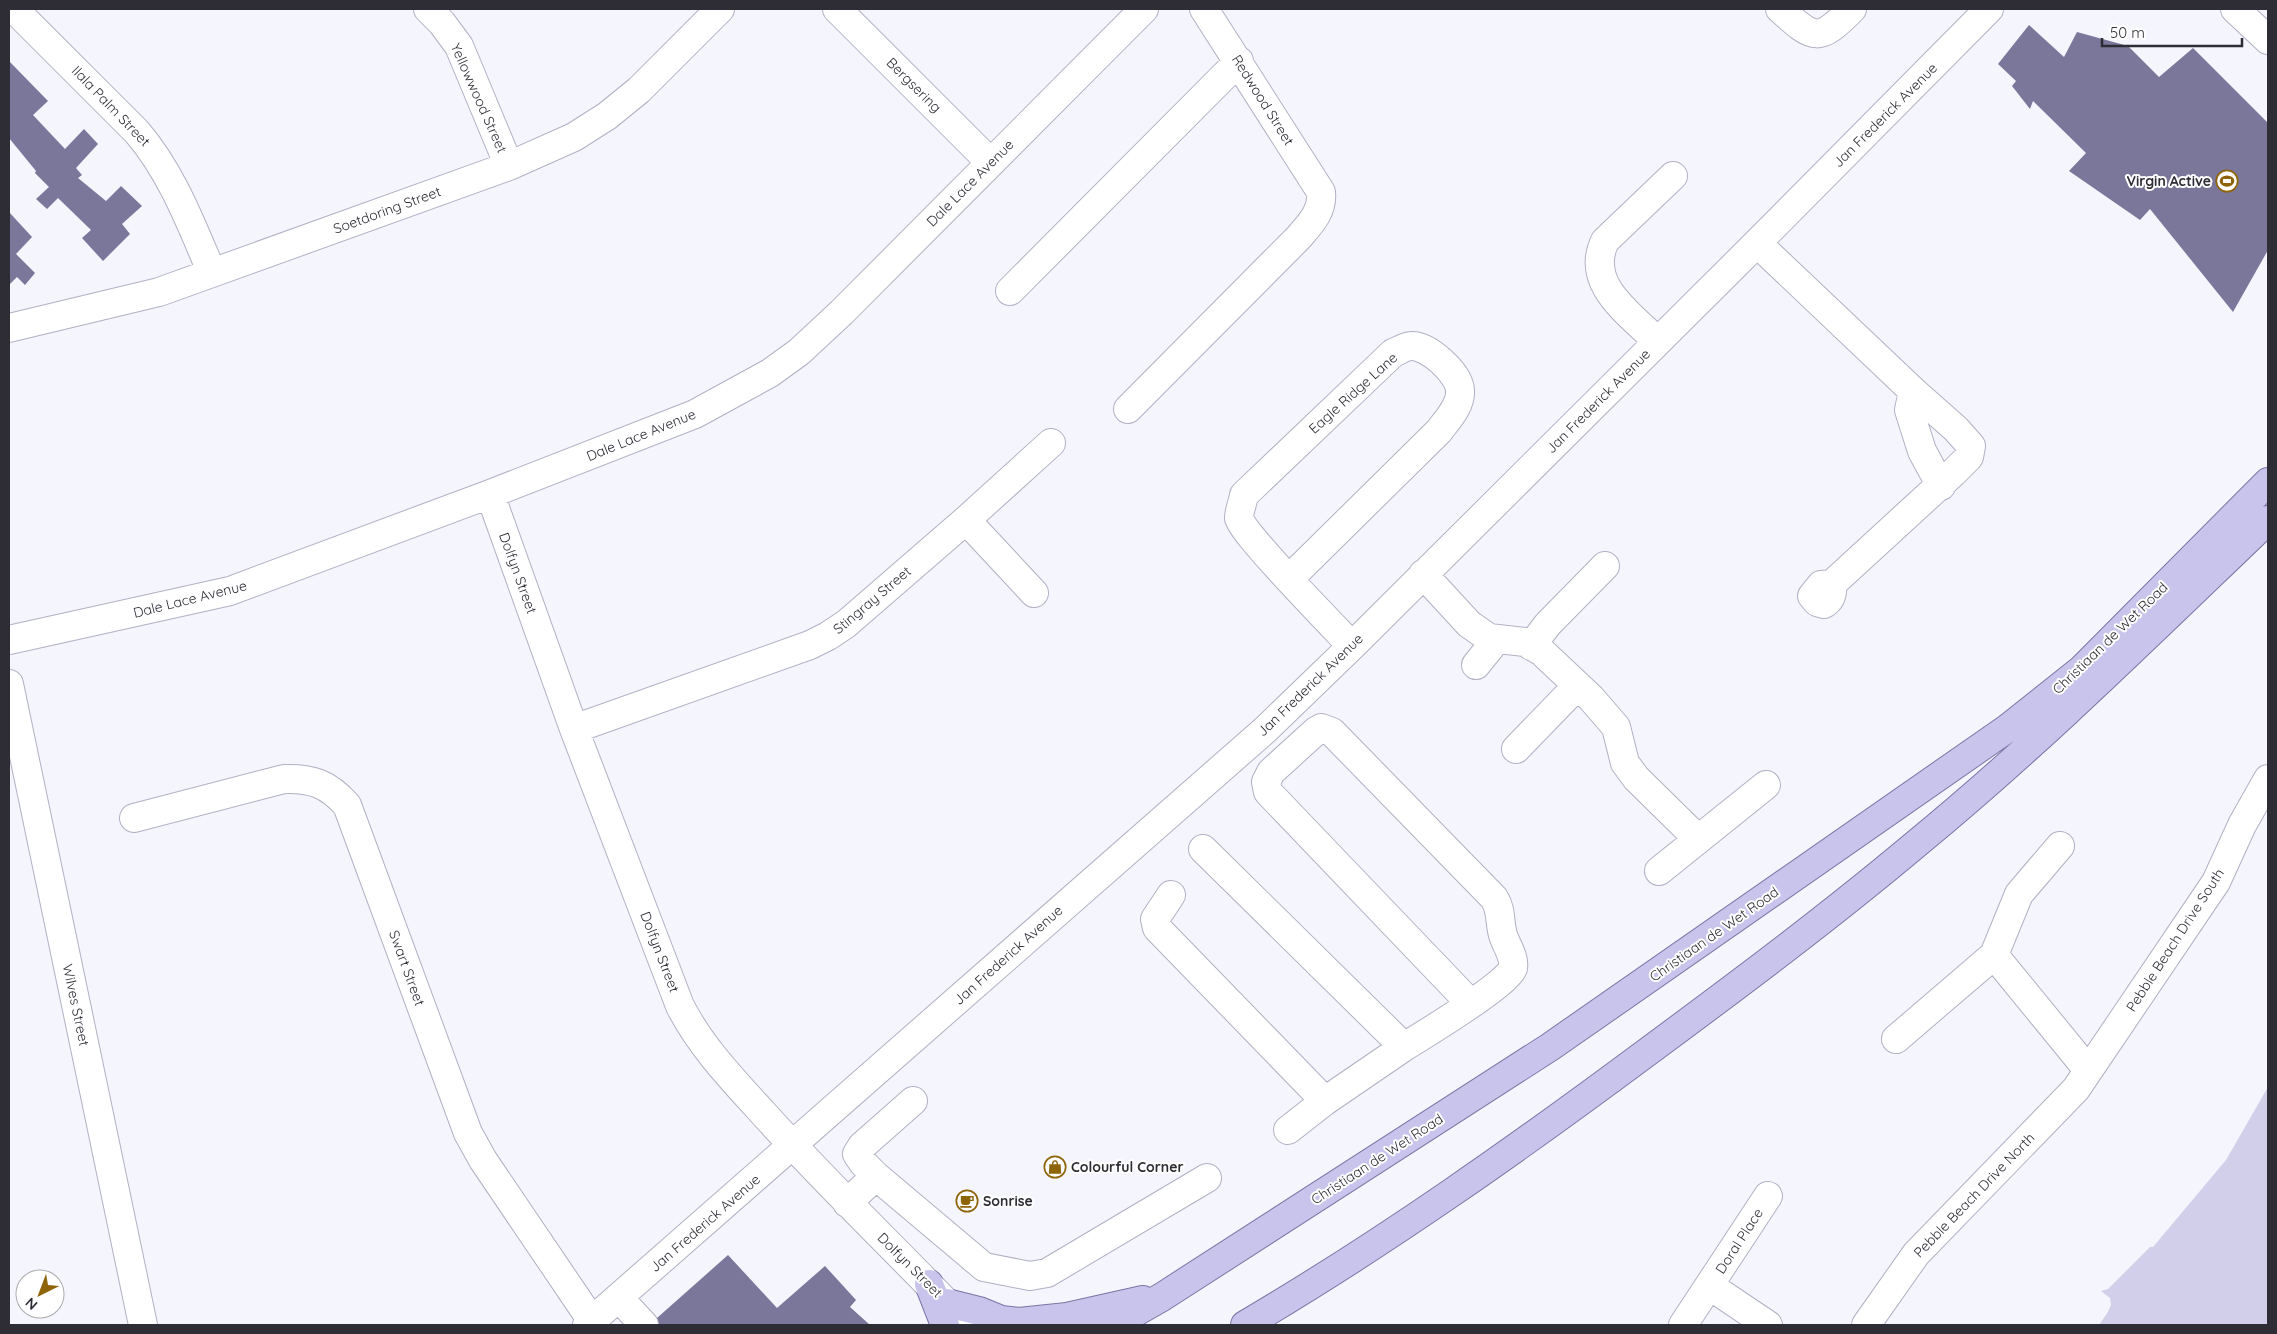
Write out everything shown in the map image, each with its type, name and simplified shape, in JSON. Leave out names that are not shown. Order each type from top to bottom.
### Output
[{"type":"main road","name":"Christiaan de Wet Road","points":[[1113,1325],[1162,1297],[1550,1048],[2008,728],[2081,670],[2268,482]]},
{"type":"main road","name":"Christiaan de Wet Road","points":[[1245,1325],[1291,1298],[1555,1121],[1738,985],[1858,891],[1918,843],[2044,732],[2268,520]]},
{"type":"main road","points":[[940,1304],[979,1311],[1001,1320],[1019,1322],[1067,1317],[1162,1297]]},
{"type":"street","name":"Ilala Palm Street","points":[[14,9],[153,150],[178,195],[212,273]]},
{"type":"street","name":"Yellowwood Street","points":[[428,9],[442,23],[459,46],[509,166]]},
{"type":"street","name":"Soetdoring Street","points":[[9,328],[159,292],[509,166],[574,137],[607,116],[639,90],[720,9]]},
{"type":"street","name":"Bergsering","points":[[837,9],[990,162]]},
{"type":"street","name":"Dale Lace Avenue","points":[[9,640],[230,591],[490,494],[695,414],[770,373],[799,352],[842,312],[1144,9]]},
{"type":"street","name":"Redwood Street","points":[[1128,410],[1299,237],[1319,211],[1322,201],[1321,192],[1204,9]]},
{"type":"street","points":[[1780,9],[1799,26],[1812,33],[1822,34],[1832,29],[1852,9]]},
{"type":"street","name":"Jan Frederick Avenue","points":[[590,1323],[1265,730],[1352,646],[1757,243],[1856,158],[1990,9]]},
{"type":"street","points":[[2235,9],[2268,40]]},
{"type":"street","points":[[1010,292],[1239,61]]},
{"type":"street","points":[[1658,341],[1606,290],[1601,276],[1599,252],[1605,241],[1673,176]]},
{"type":"street","points":[[1757,243],[1913,391],[1956,429],[1970,446],[1969,457],[1940,486],[1832,584]]},
{"type":"street","name":"Eagle Ridge Lane","points":[[1290,579],[1439,431],[1456,409],[1460,390],[1455,377],[1444,364],[1428,351],[1411,346],[1393,353],[1244,495],[1239,519],[1245,531],[1352,646]]},
{"type":"street","points":[[1913,391],[1909,410],[1922,451],[1940,486]]},
{"type":"street","name":"Stingray Street","points":[[574,729],[828,636],[846,624],[966,520],[1051,442]]},
{"type":"street","name":"Dolfyn Street","points":[[490,494],[574,729],[680,1006],[691,1028],[712,1056],[793,1146],[940,1304],[968,1325]]},
{"type":"street","points":[[966,520],[1034,593]]},
{"type":"street","points":[[1531,646],[1548,624],[1605,566]]},
{"type":"street","points":[[1423,574],[1469,624],[1489,638],[1525,642],[1542,652],[1616,727],[1625,764],[1636,778],[1698,839]]},
{"type":"street","points":[[1476,665],[1497,639]]},
{"type":"street","name":"Wilves Street","points":[[9,684],[143,1325]]},
{"type":"street","points":[[1516,749],[1577,686]]},
{"type":"street","points":[[1288,1130],[1325,1101],[1471,1004],[1510,975],[1513,968],[1513,961],[1503,936],[1501,910],[1498,904],[1332,732],[1321,728],[1271,772],[1266,782],[1268,792],[1471,1004]]},
{"type":"street","name":"Swart Street","points":[[134,818],[284,779],[303,778],[319,783],[336,792],[346,805],[468,1133],[483,1160],[590,1323]]},
{"type":"street","name":"Pebble Beach Drive South","points":[[2088,1070],[2216,882],[2242,825],[2268,779]]},
{"type":"street","points":[[1659,871],[1766,785]]},
{"type":"street","points":[[1896,1039],[1994,955],[2019,894],[2060,846]]},
{"type":"street","points":[[1203,849],[1404,1047]]},
{"type":"street","points":[[1171,895],[1155,919],[1157,928],[1325,1101]]},
{"type":"street","points":[[1994,955],[2088,1070]]},
{"type":"street","name":"Pebble Beach Drive North","points":[[1866,1325],[1916,1254],[2076,1089],[2088,1070]]},
{"type":"street","points":[[913,1101],[862,1146],[857,1154],[876,1176],[984,1267],[1030,1276],[1047,1274],[1207,1178]]},
{"type":"street","points":[[847,1202],[876,1176]]},
{"type":"street","name":"Doral Place","points":[[1683,1325],[1768,1196]]},
{"type":"street","name":"Doral Place","points":[[1710,1286],[1768,1325]]},
{"type":"street","points":[[619,1298],[644,1325]]},
{"type":"shaded area","points":[[2268,1087],[2268,1325],[2099,1325],[2111,1305],[2110,1298],[2101,1291],[2108,1289],[2150,1247],[2153,1247],[2226,1160]]},
{"type":"building","points":[[2029,25],[2064,57],[2077,32],[2128,46],[2159,77],[2193,48],[2268,123],[2268,250],[2233,312],[2150,209],[2140,220],[2069,171],[2086,153],[2033,101],[2030,109],[2012,86],[2016,81],[1998,64]]},
{"type":"building","points":[[9,61],[48,101],[33,115],[65,149],[84,129],[98,144],[76,168],[82,175],[78,178],[106,201],[121,186],[142,206],[122,224],[130,234],[103,261],[82,238],[91,230],[58,198],[47,209],[36,199],[49,187],[35,173],[36,171],[9,138]]},
{"type":"building","points":[[9,212],[32,237],[16,254],[35,273],[25,285],[17,277],[9,285]]},
{"type":"building","points":[[728,1255],[777,1308],[825,1266],[856,1300],[850,1307],[870,1325],[659,1325],[657,1318]]},
{"type":"place","name":"Virgin Active","points":[[2227,181]]},
{"type":"place","name":"Colourful Corner","points":[[1055,1167]]},
{"type":"place","name":"Sonrise","points":[[967,1201]]}]
